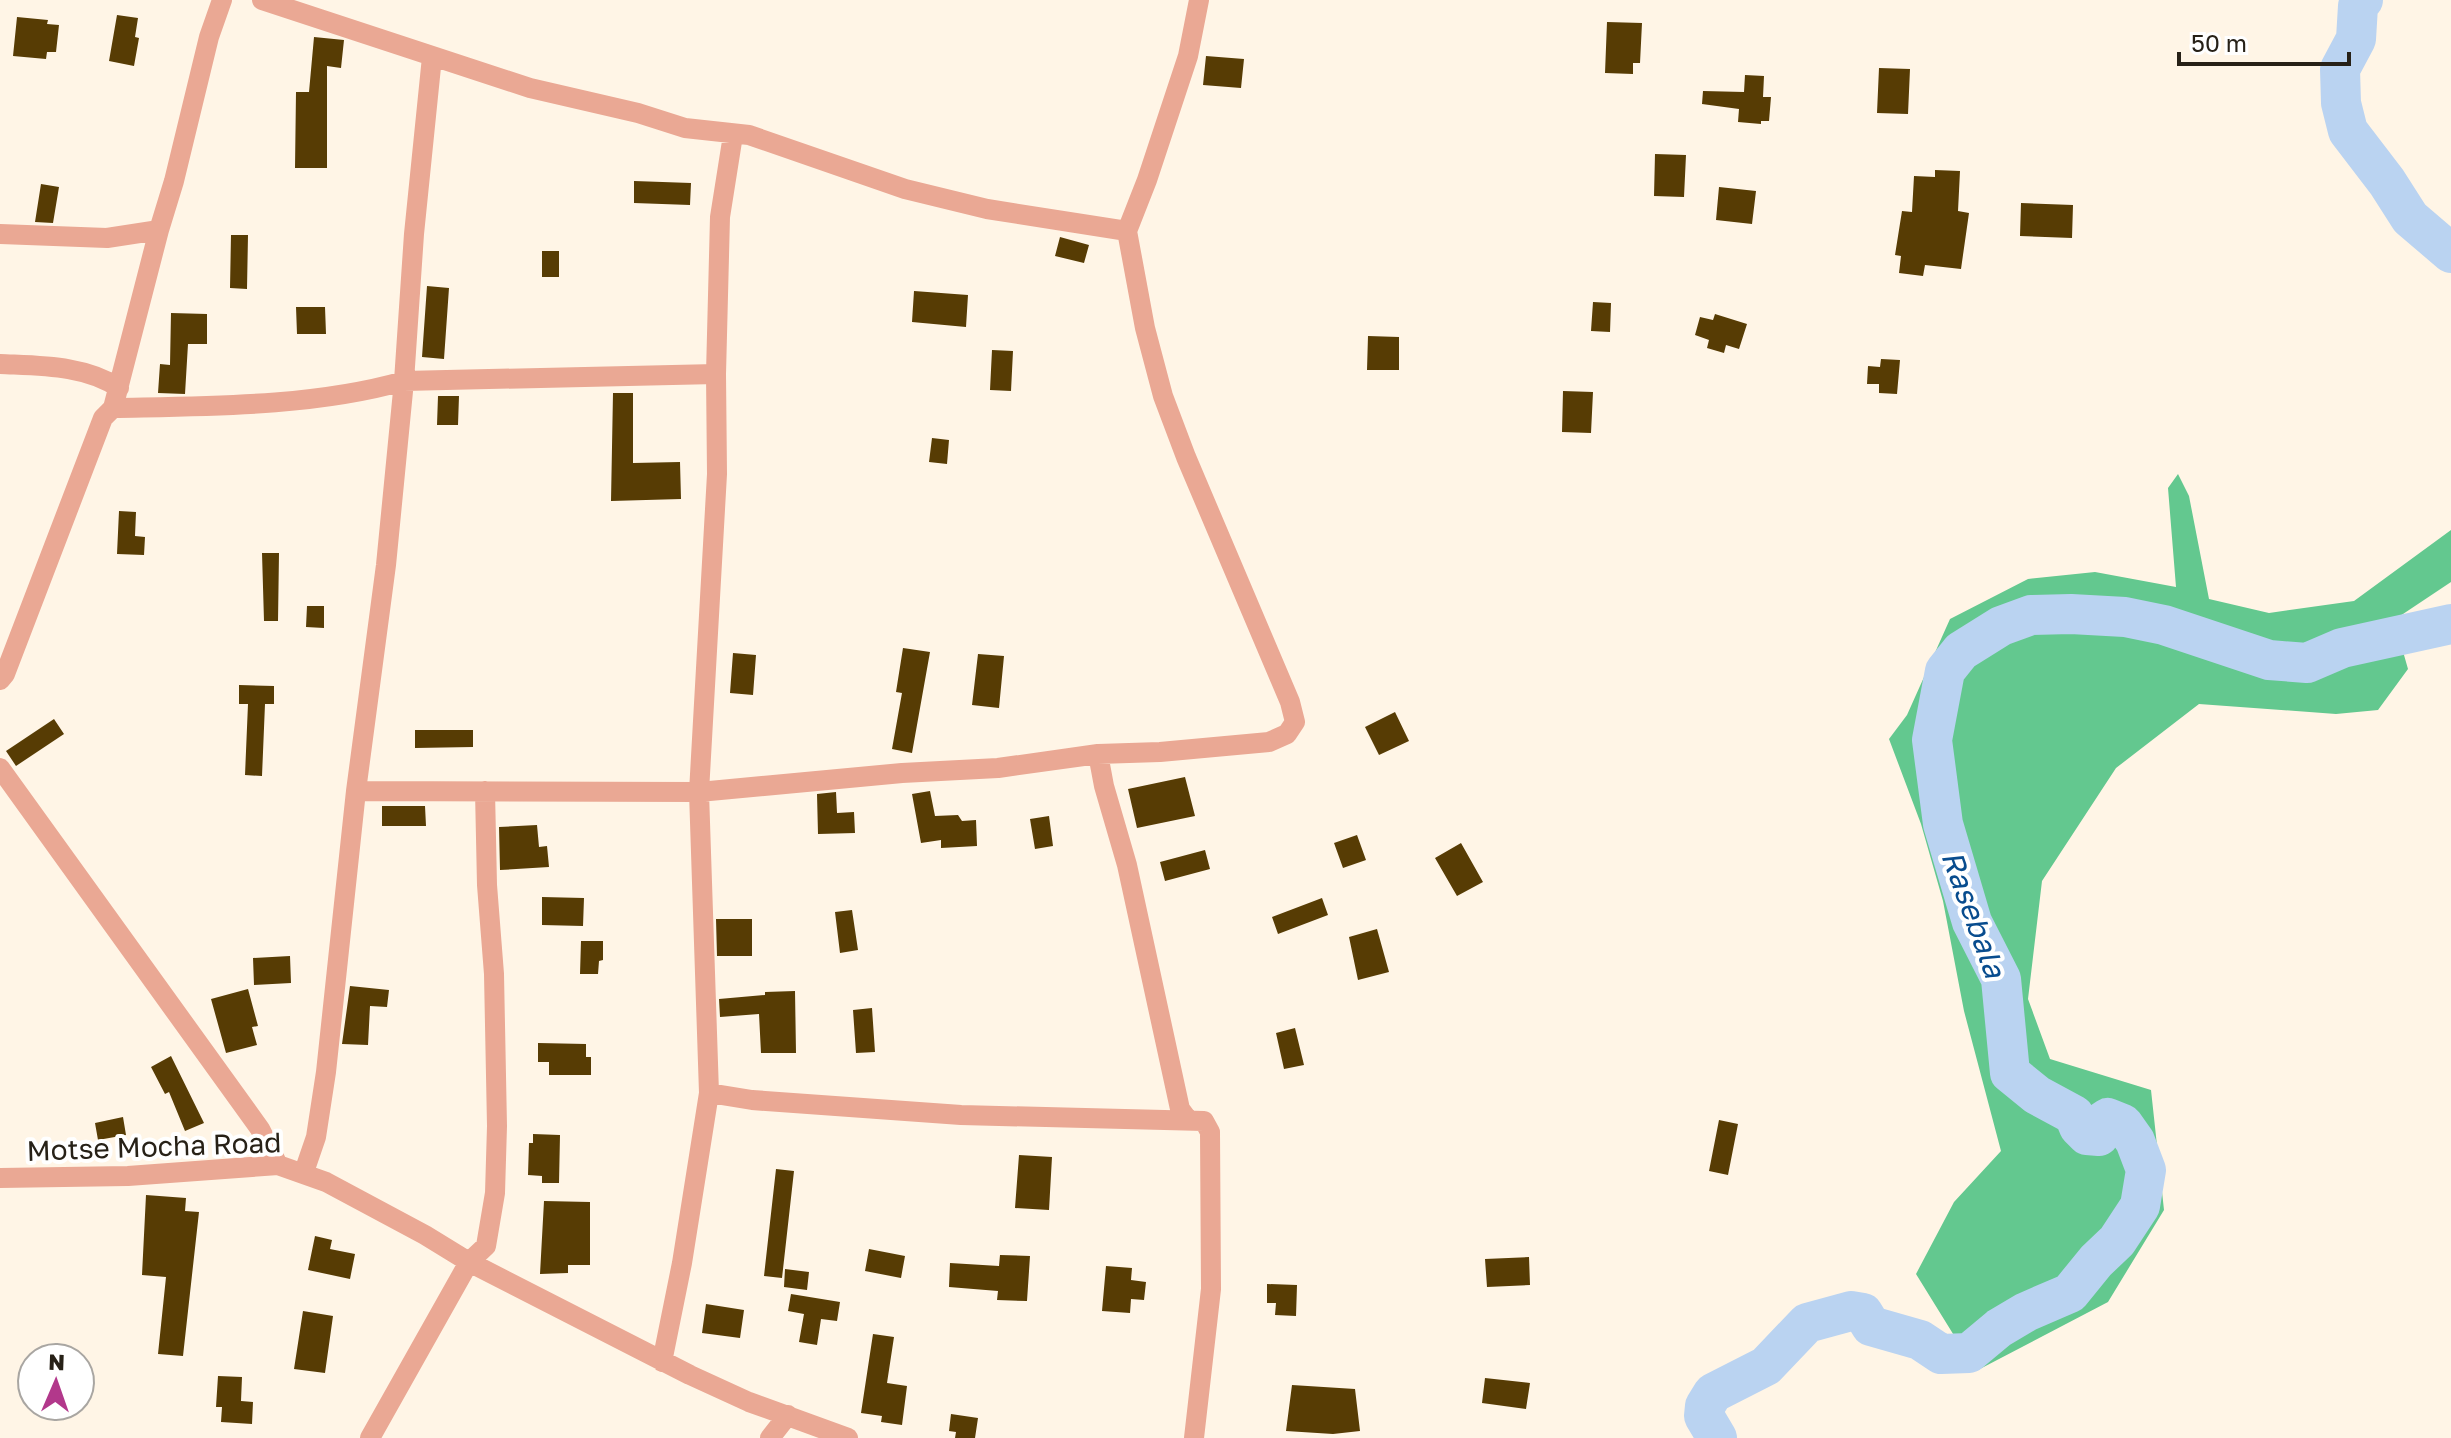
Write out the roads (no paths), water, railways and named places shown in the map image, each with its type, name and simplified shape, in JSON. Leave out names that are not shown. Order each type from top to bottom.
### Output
[{"type":"street","points":[[0,680],[44,578],[103,418],[113,408],[209,37],[222,0]]},
{"type":"street","points":[[262,0],[530,88],[638,113],[685,128],[749,135],[905,189],[987,209],[1127,231]]},
{"type":"street","points":[[356,791],[699,792],[902,773],[998,768],[1098,754],[1269,742],[1287,734],[1295,722],[1290,702],[1163,396],[1145,328],[1127,231],[1188,56],[1199,0]]},
{"type":"street","points":[[304,1172],[316,1137],[326,1072],[356,791],[386,565],[432,57]]},
{"type":"street","points":[[662,1362],[682,1263],[709,1093],[699,792],[717,474],[720,217],[733,135]]},
{"type":"street","points":[[0,234],[107,238],[159,230]]},
{"type":"street","points":[[0,364],[86,372],[105,378],[119,388]]},
{"type":"street","points":[[113,408],[245,404],[367,392],[404,381],[716,374]]},
{"type":"street","points":[[1098,754],[1127,865],[1180,1109],[1189,1121]]},
{"type":"street","points":[[0,768],[260,1129],[278,1165]]},
{"type":"street","points":[[370,1438],[469,1262],[486,1246],[495,1193],[497,1126],[494,974],[487,885],[485,791]]},
{"type":"street","points":[[709,1093],[752,1100],[961,1115],[1204,1121],[1210,1132],[1212,1177],[1211,1289],[1194,1438]]},
{"type":"street","name":"Motse Mocha Road","points":[[0,1178],[128,1176],[278,1165],[304,1172],[662,1362],[749,1402],[848,1438]]},
{"type":"street","points":[[770,1438],[788,1415]]},
{"type":"waterway","name":"Rasebala","points":[[2363,0],[2358,6],[2356,39],[2340,69],[2341,103],[2348,131],[2410,218],[2451,253]]},
{"type":"waterway","name":"Rasebala","points":[[1717,1438],[1704,1416],[1705,1406],[1713,1393],[1766,1366],[1807,1323],[1851,1311],[1863,1313],[1871,1326],[1920,1340],[1941,1354],[1969,1353],[1999,1328],[2026,1312],[2070,1293],[2117,1241],[2140,1206],[2146,1170],[2135,1141],[2123,1124],[2108,1118],[2102,1122],[2099,1136],[2087,1135],[2074,1115],[2037,1095],[2010,1073],[2001,979],[1972,922],[1943,824],[1932,740],[1945,671],[1961,651],[2001,626],[2031,615],[2125,617],[2164,625],[2269,660],[2307,663],[2342,648],[2451,624]]}]
